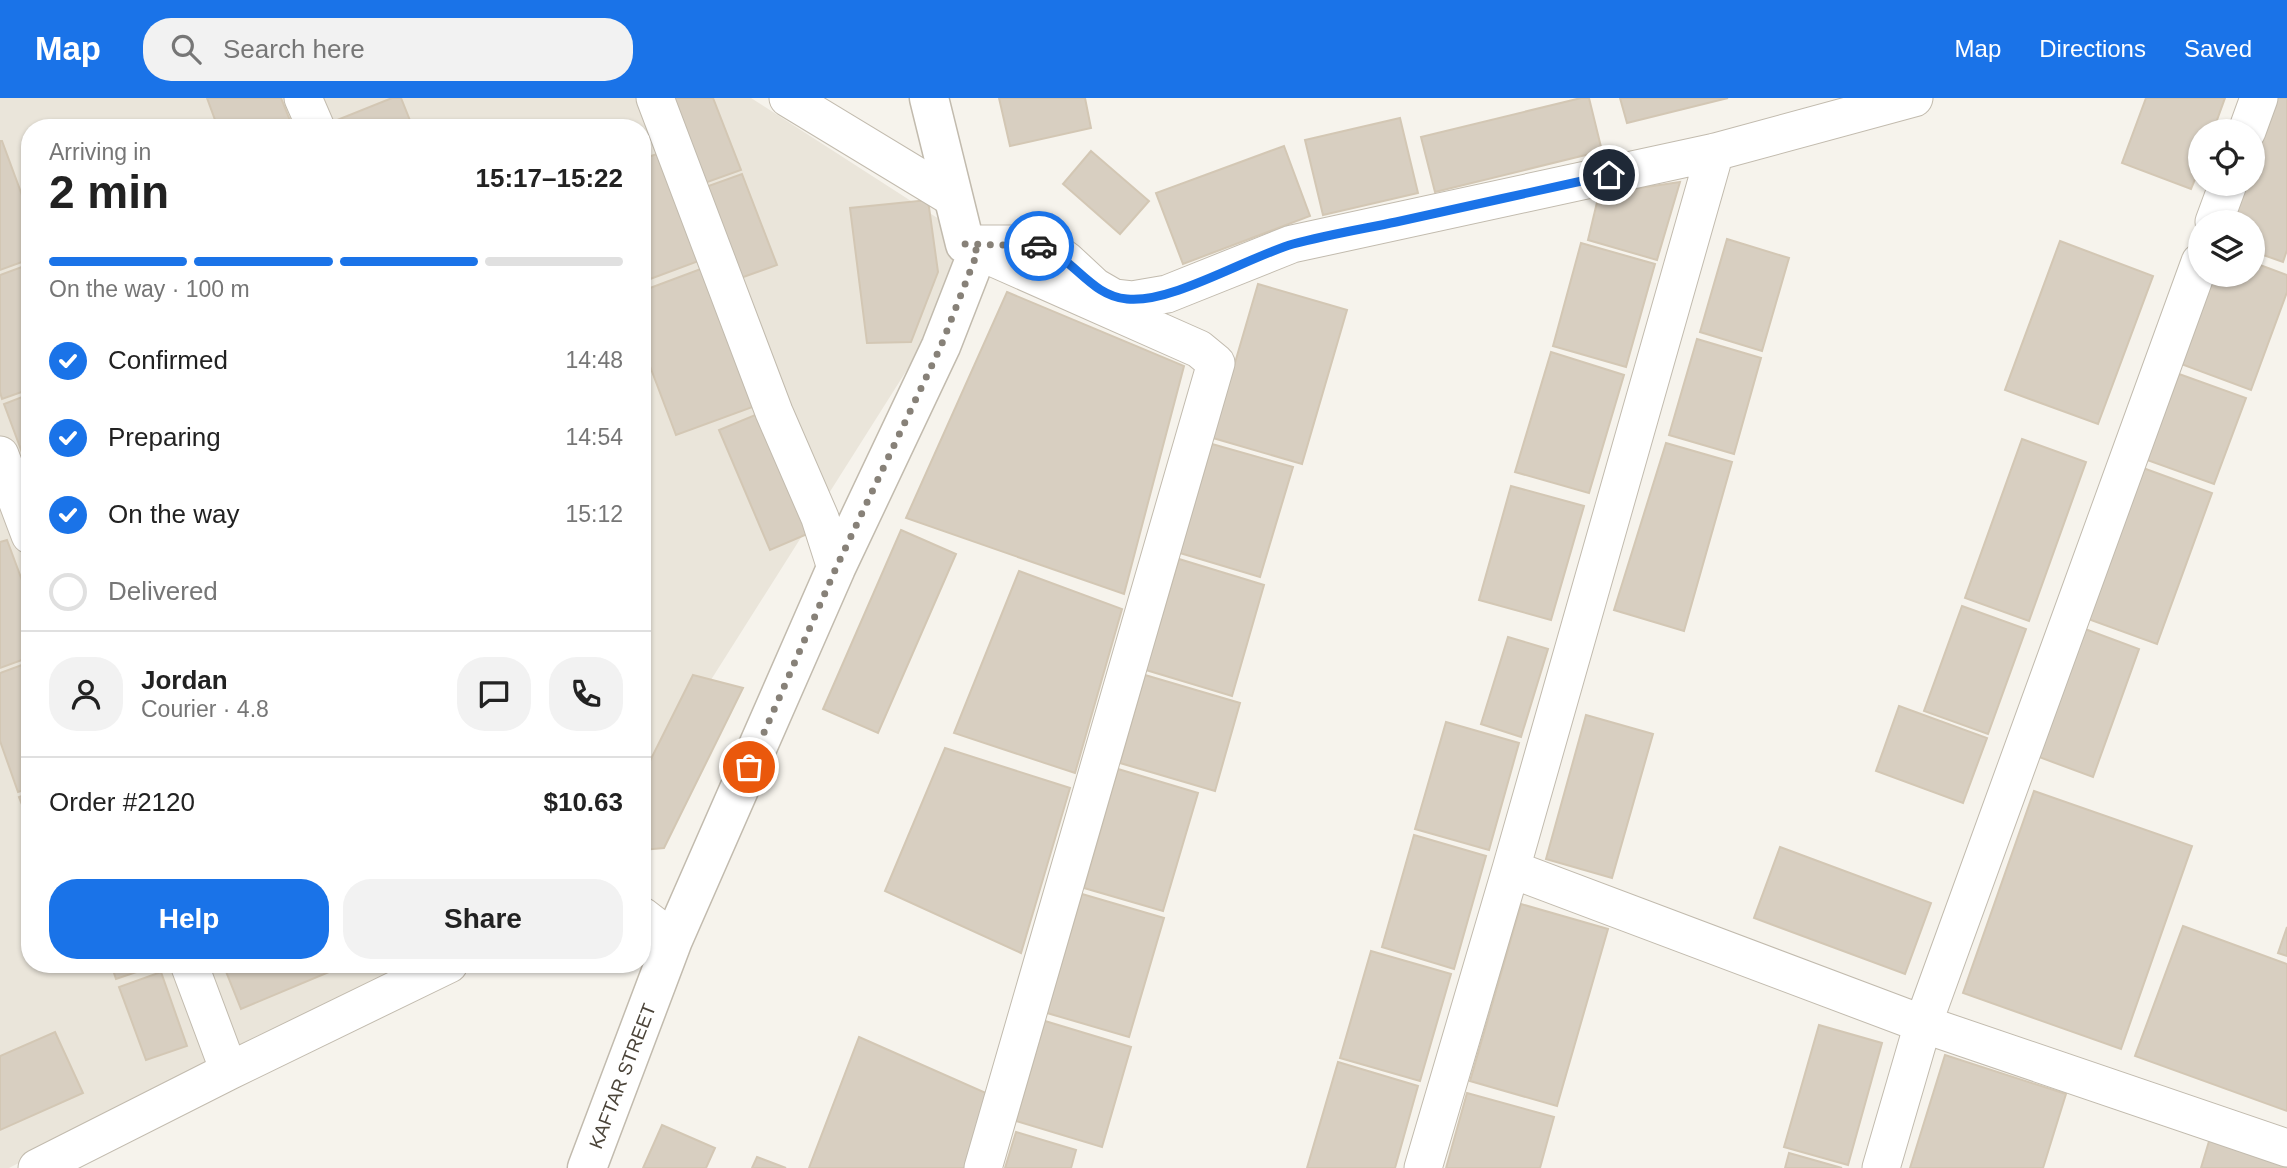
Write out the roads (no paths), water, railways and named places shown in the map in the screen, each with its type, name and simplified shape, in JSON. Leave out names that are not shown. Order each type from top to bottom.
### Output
[{"type":"street","points":[[303,98],[312,119]]},
{"type":"street","points":[[655,98],[774,412],[820,518],[836,568]]},
{"type":"street","points":[[788,98],[953,198]]},
{"type":"street","points":[[929,98],[953,198],[972,248],[1199,349],[1216,363],[982,1168]]},
{"type":"street","points":[[972,248],[1033,244],[1052,250],[1095,287],[1114,298],[1132,300],[1167,294],[1292,244],[1715,152],[1914,98]]},
{"type":"street","points":[[2251,119],[2259,98]]},
{"type":"street","points":[[1423,1168],[1715,152]]},
{"type":"street","name":"KAFTAR STREET","points":[[587,1168],[673,940],[836,568],[941,346],[972,248]]},
{"type":"street","points":[[1881,1168],[1923,1024],[2191,287]]},
{"type":"street","points":[[0,455],[21,511]]},
{"type":"street","points":[[1511,869],[1923,1024],[2287,1148]]},
{"type":"street","points":[[651,923],[673,940]]},
{"type":"street","points":[[192,973],[229,1071]]},
{"type":"street","points":[[37,1168],[430,973]]}]
